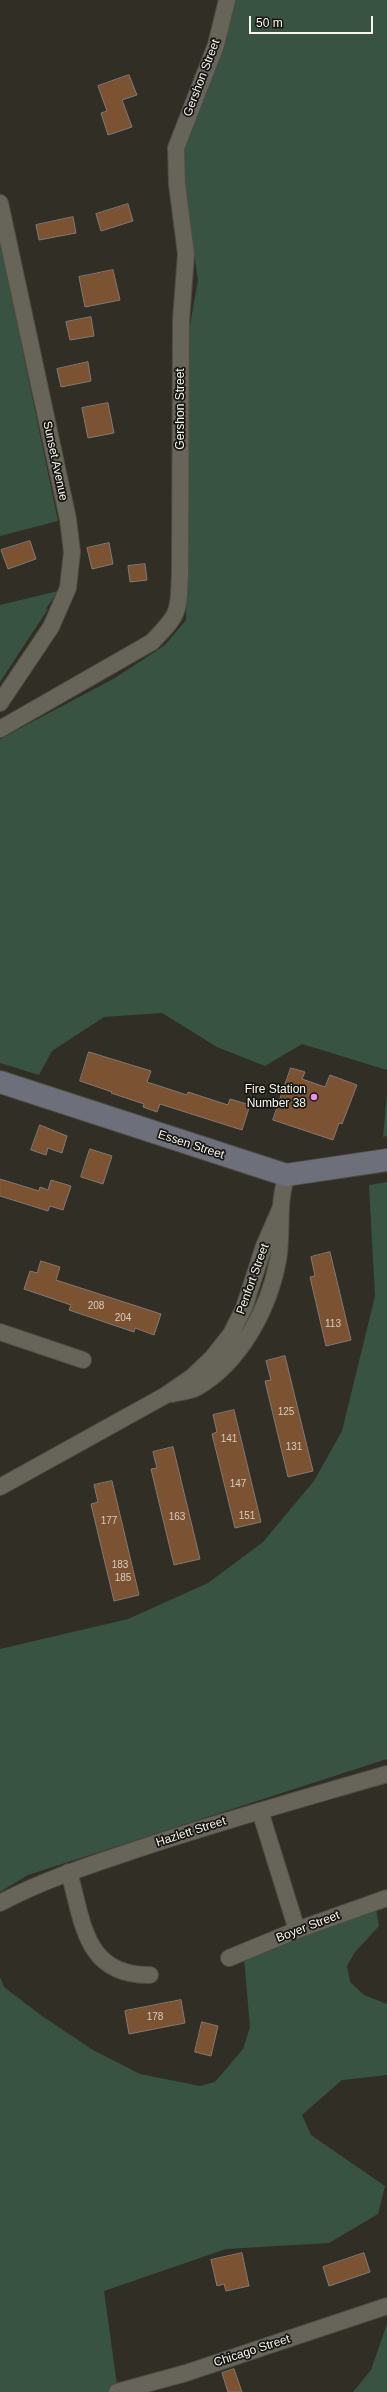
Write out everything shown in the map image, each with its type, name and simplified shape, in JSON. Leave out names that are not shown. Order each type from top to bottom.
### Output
[{"type":"street","name":"Gershon Street","points":[[0,729],[152,642],[173,621],[178,610],[180,574],[181,320],[186,254],[177,184],[176,148],[216,45],[227,0]]},
{"type":"street","name":"Sunset Avenue","points":[[0,203],[68,519],[72,552],[68,588],[51,627],[0,703]]},
{"type":"street","name":"Essen Street","points":[[0,1082],[286,1175],[387,1160]]},
{"type":"street","name":"Penfort Street","points":[[0,1487],[166,1395],[197,1372],[212,1358],[231,1334],[244,1308],[264,1246],[281,1207],[286,1175]]},
{"type":"street","points":[[0,1332],[83,1360]]},
{"type":"street","name":"Hazlett Street","points":[[0,1903],[29,1887],[69,1872],[260,1811],[387,1774]]},
{"type":"street","points":[[260,1811],[297,1930]]},
{"type":"street","points":[[69,1872],[87,1939],[104,1961],[117,1970],[132,1975],[150,1975]]},
{"type":"street","name":"Boyer Street","points":[[229,1958],[297,1930],[387,1898]]},
{"type":"street","name":"Chicago Street","points":[[116,2392],[186,2373],[387,2306]]},
{"type":"green space","points":[[235,0],[387,0],[387,1070],[302,1044],[265,1066],[217,1047],[162,1013],[104,1017],[52,1051],[39,1075],[0,1063],[0,739],[115,678],[165,645],[186,620],[189,331],[198,280],[181,167],[184,144],[225,43]]},
{"type":"green space","points":[[0,242],[58,521],[0,536]]},
{"type":"green space","points":[[58,591],[46,609],[48,609],[0,682],[0,605]]},
{"type":"green space","points":[[387,1095],[387,1136],[383,1137]]},
{"type":"green space","points":[[387,1182],[387,1759],[28,1875],[0,1892],[0,1649],[128,1619],[208,1583],[263,1542],[314,1481],[342,1431],[375,1296],[369,1185]]},
{"type":"green space","points":[[376,1909],[379,1926],[355,1952],[347,1966],[350,1982],[364,1995],[387,2004],[387,2075],[342,2080],[302,2115],[311,2135],[385,2186],[378,2214],[329,2243],[226,2249],[104,2291],[118,2392],[0,2392],[0,1977],[4,1987],[42,2016],[93,2050],[140,2074],[200,2086],[215,2082],[243,2049],[250,2027],[244,1958]]},
{"type":"green space","points":[[387,2324],[387,2392],[353,2392],[371,2370]]},
{"type":"building","points":[[129,75],[137,95],[122,100],[132,127],[108,135],[101,113],[107,111],[98,86]]},
{"type":"building","points":[[128,204],[133,221],[101,231],[96,214]]},
{"type":"building","points":[[73,217],[76,233],[39,240],[36,225]]},
{"type":"building","points":[[113,270],[120,300],[85,307],[79,277]]},
{"type":"building","points":[[91,317],[94,336],[70,340],[66,322]]},
{"type":"building","points":[[88,362],[91,381],[61,387],[57,369]]},
{"type":"building","points":[[108,403],[114,433],[88,438],[82,408]]},
{"type":"building","points":[[30,541],[36,559],[8,569],[1,550]]},
{"type":"building","points":[[109,543],[113,564],[92,569],[87,548]]},
{"type":"building","points":[[145,564],[147,580],[130,582],[128,566]]},
{"type":"building","points":[[89,1052],[151,1071],[147,1082],[187,1095],[188,1092],[228,1105],[230,1099],[250,1105],[242,1130],[160,1104],[157,1112],[143,1107],[144,1104],[80,1081]]},
{"type":"building","points":[[291,1068],[305,1072],[302,1079],[325,1087],[330,1075],[357,1085],[342,1124],[339,1123],[333,1140],[273,1120]]},
{"type":"building","points":[[40,1125],[67,1136],[62,1153],[48,1148],[46,1155],[31,1150]]},
{"type":"building","points":[[90,1149],[112,1156],[103,1184],[81,1177]]},
{"type":"building","points":[[0,1179],[39,1191],[40,1187],[48,1190],[51,1180],[71,1186],[63,1210],[50,1206],[48,1211],[0,1196]]},
{"type":"building","points":[[330,1252],[351,1340],[326,1346],[310,1277],[315,1276],[311,1257]]},
{"type":"building","points":[[41,1261],[60,1267],[56,1280],[161,1314],[154,1335],[135,1328],[134,1332],[69,1310],[71,1305],[24,1289],[30,1271],[37,1273]]},
{"type":"building","points":[[285,1356],[313,1471],[288,1477],[265,1381],[271,1380],[266,1361]]},
{"type":"building","points":[[234,1410],[261,1522],[235,1528],[212,1434],[217,1432],[213,1415]]},
{"type":"building","points":[[173,1447],[200,1559],[174,1565],[151,1469],[157,1468],[153,1452]]},
{"type":"building","points":[[112,1481],[139,1595],[114,1601],[91,1504],[98,1502],[94,1485]]},
{"type":"building","points":[[181,2000],[185,2023],[129,2034],[125,2011]]},
{"type":"building","points":[[202,2022],[218,2026],[211,2056],[195,2052]]},
{"type":"building","points":[[242,2253],[249,2286],[226,2291],[224,2284],[217,2286],[211,2260]]},
{"type":"building","points":[[364,2253],[370,2272],[329,2286],[323,2267]]},
{"type":"building","points":[[234,2369],[242,2392],[228,2392],[222,2373]]},
{"type":"place","name":"Fire Station Number 38","points":[[314,1097]]}]
